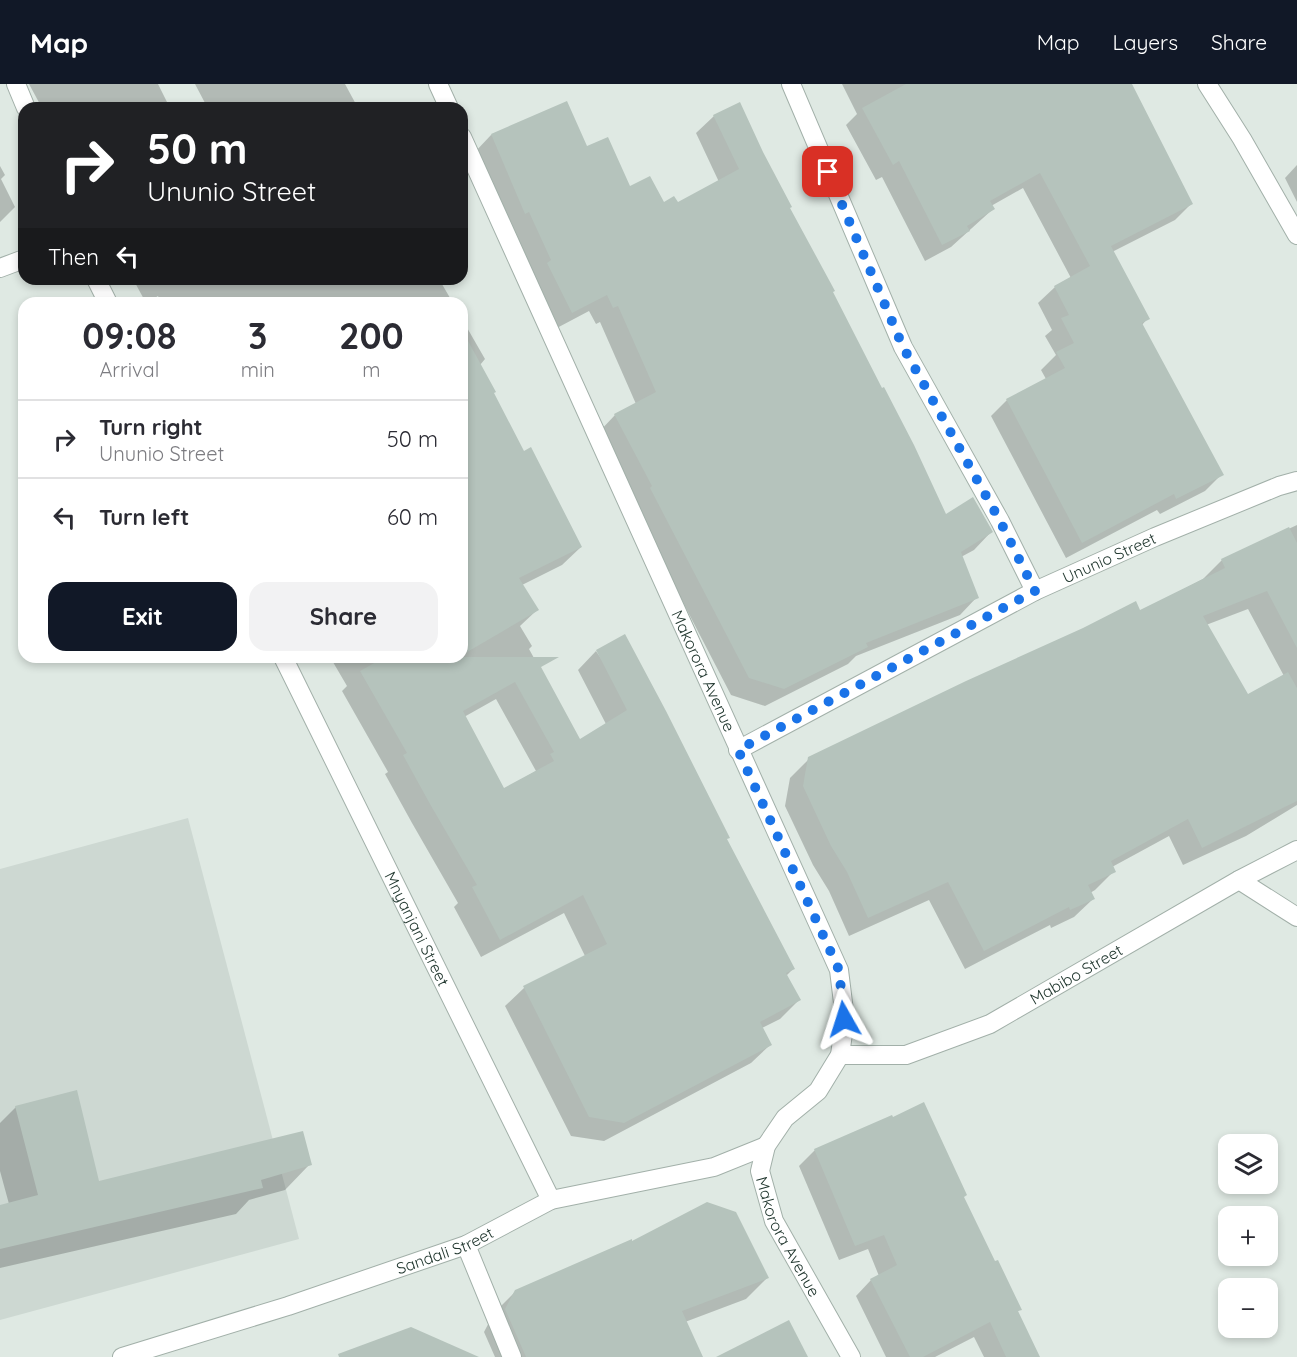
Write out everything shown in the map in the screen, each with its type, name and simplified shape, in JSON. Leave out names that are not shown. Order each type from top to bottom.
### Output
[{"type":"street","points":[[16,84],[24,102]]},
{"type":"street","points":[[438,84],[446,102]]},
{"type":"street","points":[[791,84],[903,347],[1000,521],[1035,591]]},
{"type":"street","points":[[1207,84],[1242,139],[1297,235]]},
{"type":"street","name":"Makorora Avenue","points":[[468,150],[839,970],[844,1019],[840,1055],[818,1091],[785,1118],[766,1146],[760,1171],[774,1221],[851,1357]]},
{"type":"street","points":[[0,268],[18,261]]},
{"type":"street","name":"Ununio Street","points":[[738,750],[1035,591],[1155,537],[1279,486],[1297,481]]},
{"type":"street","name":"Mnyanjani Street","points":[[285,663],[551,1200]]},
{"type":"street","name":"Mabibo Street","points":[[840,1055],[906,1055],[990,1024],[1239,880],[1297,850]]},
{"type":"street","points":[[1239,880],[1297,917]]},
{"type":"street","name":"Sandali Street","points":[[122,1357],[288,1306],[466,1245],[551,1200],[714,1167],[766,1146]]},
{"type":"street","points":[[466,1245],[512,1357]]},
{"type":"shaded area","points":[[188,818],[299,1239],[0,1320],[0,869]]},
{"type":"building","points":[[906,84],[1132,84],[1193,204],[1111,246],[1150,319],[1142,323],[1224,475],[1176,499],[1174,494],[1082,543],[1006,399],[1065,368],[1056,352],[1074,343],[1061,318],[1069,315],[1054,286],[1090,266],[1040,173],[990,201],[995,209],[967,226],[970,231],[942,245],[899,161],[893,165],[862,108]]},
{"type":"building","points":[[567,101],[587,146],[608,137],[630,186],[650,176],[664,202],[674,196],[678,202],[739,169],[713,115],[740,102],[792,207],[790,208],[835,291],[833,292],[882,388],[884,387],[914,445],[946,514],[973,497],[993,532],[961,552],[979,598],[866,643],[868,647],[784,689],[749,678],[614,414],[656,392],[618,306],[613,308],[607,295],[572,313],[547,263],[551,260],[529,212],[525,214],[491,134]]},
{"type":"building","points":[[468,341],[496,392],[494,393],[524,451],[531,447],[582,547],[519,578],[539,610],[468,651]]},
{"type":"building","points":[[1289,527],[1297,543],[1297,648],[1267,591],[1203,616],[1248,694],[1288,672],[1297,688],[1297,801],[1202,848],[1188,819],[1111,861],[1116,872],[1088,885],[1095,899],[1070,910],[1069,907],[984,951],[948,882],[868,918],[803,786],[808,757],[1136,601],[1140,610],[1225,568],[1221,559]]},
{"type":"building","points":[[625,634],[730,838],[727,839],[795,969],[786,973],[801,1000],[760,1022],[772,1045],[624,1123],[589,1117],[523,986],[607,944],[583,895],[500,940],[472,887],[477,885],[403,755],[407,753],[360,671],[374,663],[468,663],[468,657],[559,657],[541,667],[580,739],[627,710],[596,650]],"holes":[[[515,682],[554,752],[550,754],[554,761],[504,788],[463,711]]]},
{"type":"building","points":[[77,1090],[99,1181],[303,1131],[312,1165],[261,1180],[263,1188],[0,1249],[0,1205],[38,1195],[15,1106]]},
{"type":"building","points":[[924,1102],[967,1195],[964,1197],[1022,1310],[1018,1311],[1040,1357],[1006,1357],[990,1322],[923,1357],[910,1357],[870,1279],[897,1265],[884,1235],[855,1246],[814,1149]]},
{"type":"building","points":[[707,1202],[736,1212],[769,1278],[682,1311],[703,1357],[526,1357],[505,1309],[515,1290],[632,1239],[632,1241]]},
{"type":"building","points":[[789,1320],[808,1357],[716,1357]]},
{"type":"building","points":[[411,1327],[479,1357],[339,1357],[338,1354]]},
{"type":"route","points":[[828,172],[903,347],[1000,521],[1035,591],[738,750],[839,970],[844,1019]]}]
